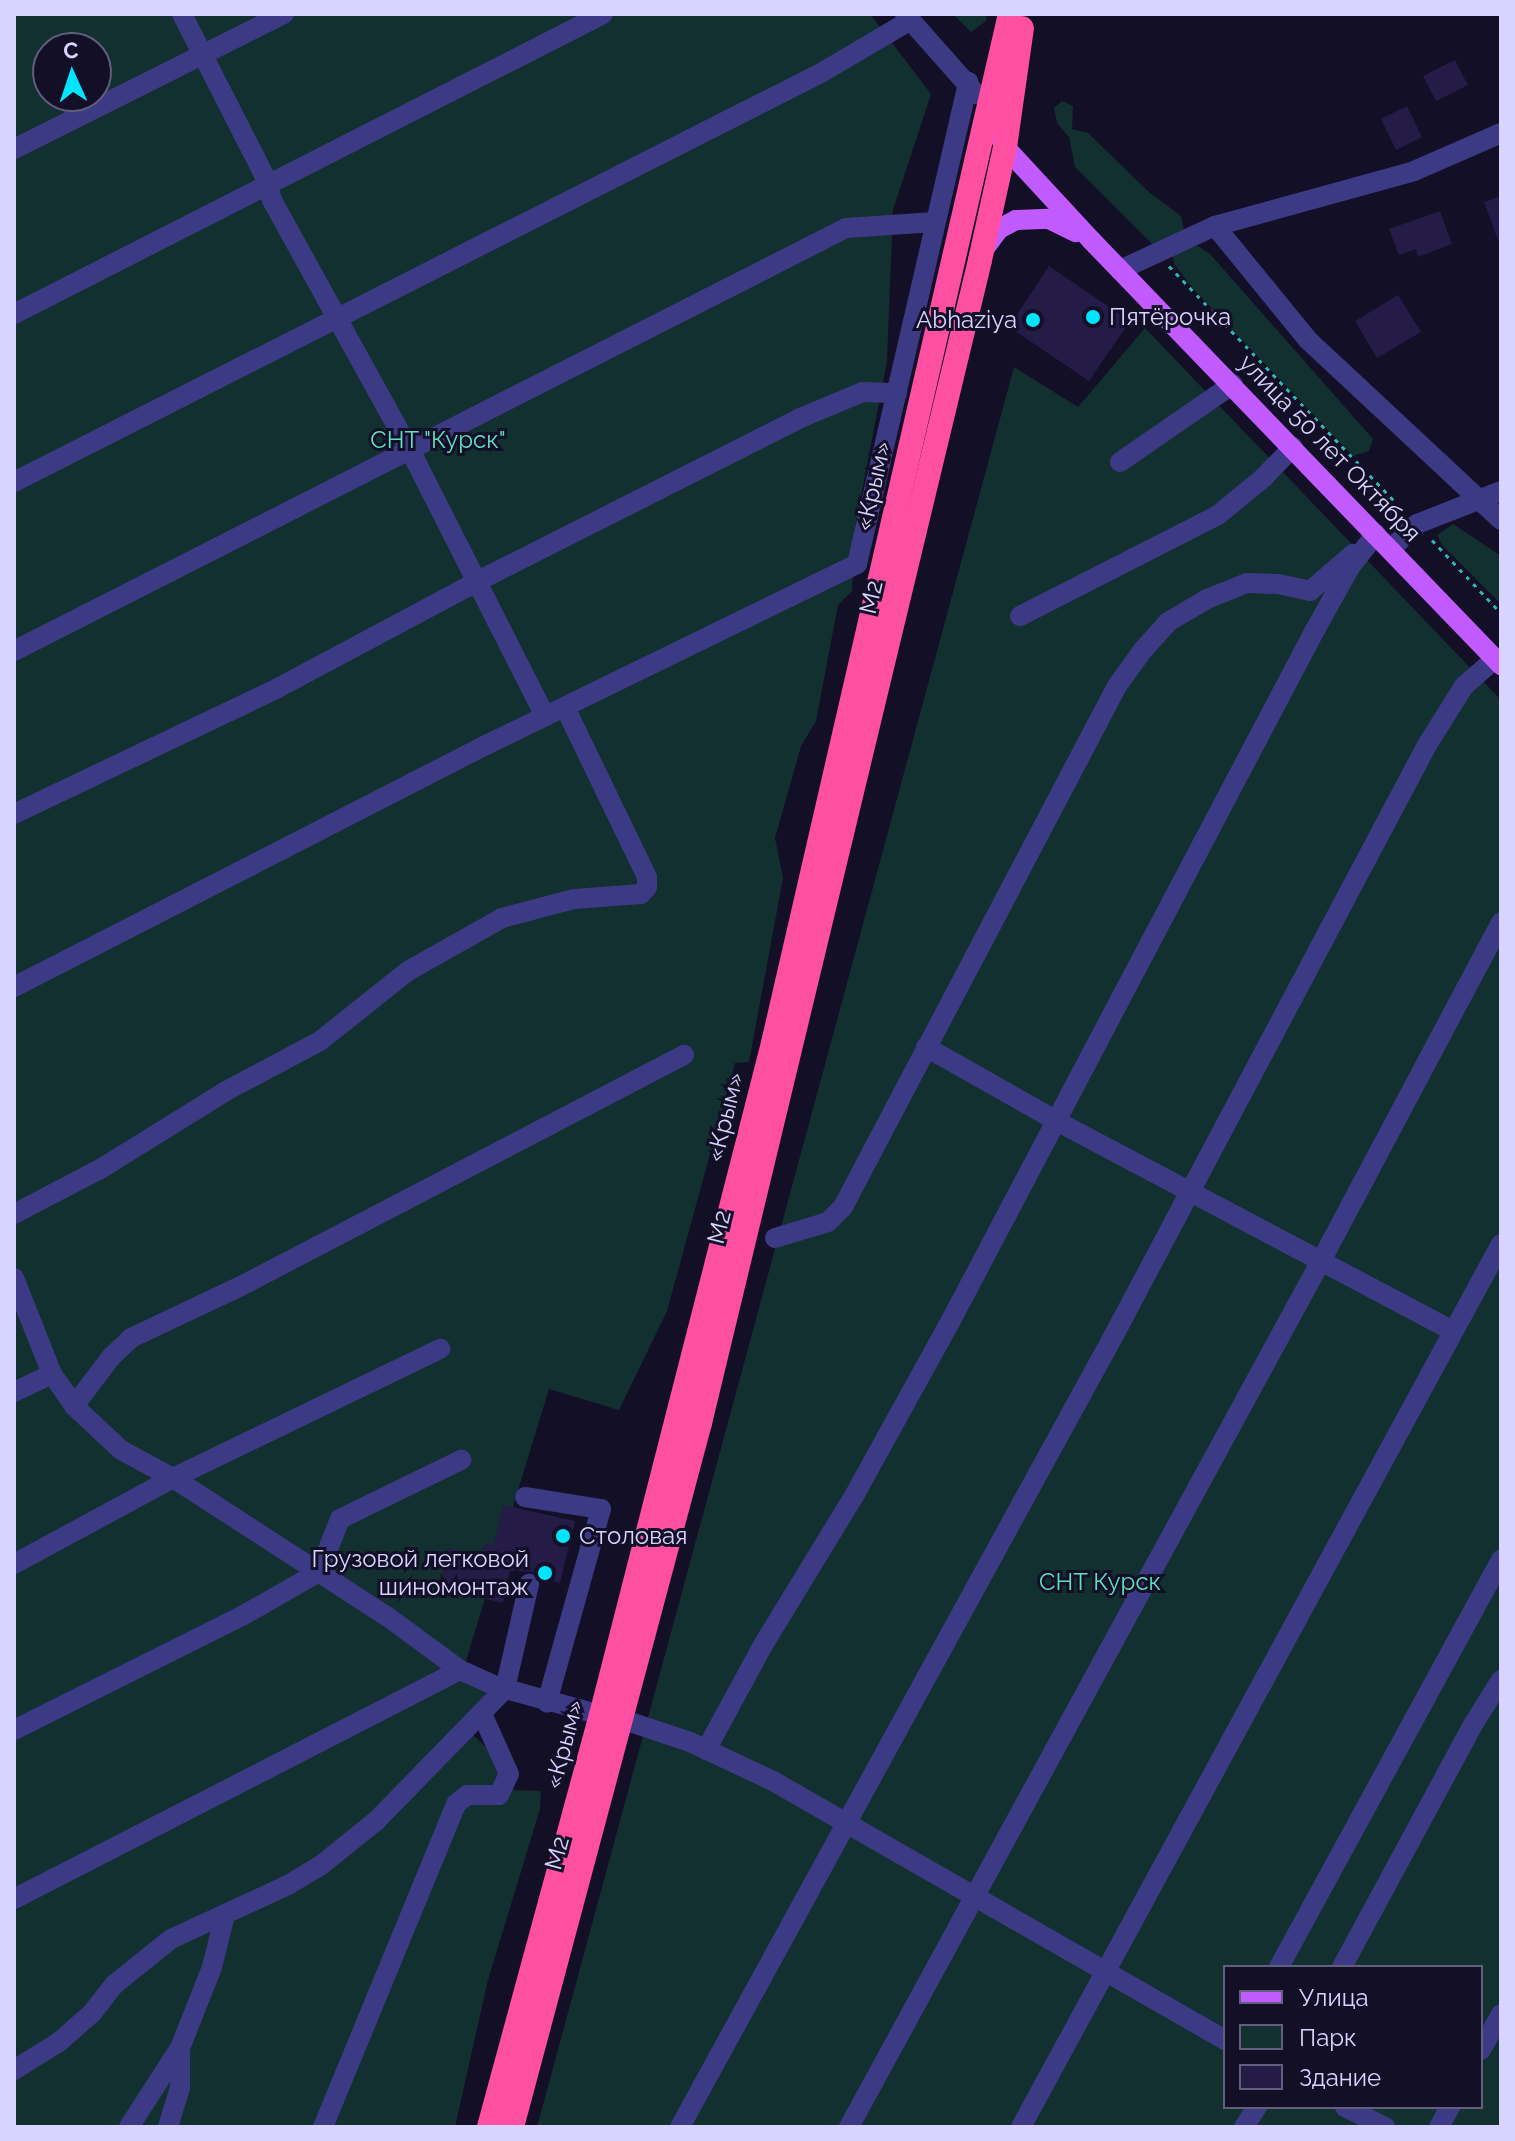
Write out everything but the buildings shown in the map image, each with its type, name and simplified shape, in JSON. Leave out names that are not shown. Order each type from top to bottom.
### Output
[{"type":"highway","name":"«Крым»","points":[[489,2127],[611,1717],[773,1043],[1010,14]]},
{"type":"highway","name":"М2","points":[[512,2127],[611,1717],[700,1423],[980,260],[1005,147],[1025,14]]},
{"type":"main road","name":"улица 50 лет Октября","points":[[989,114],[1005,147],[1091,240],[1293,447],[1371,541],[1391,549],[1498,662]]},
{"type":"main road","points":[[980,260],[987,243],[999,229],[1016,220],[1033,217],[1049,219],[1091,240]]},
{"type":"street","points":[[182,14],[268,187],[410,450],[545,716]]},
{"type":"street","points":[[14,149],[284,14]]},
{"type":"street","points":[[14,314],[603,14]]},
{"type":"street","points":[[14,482],[793,87],[908,17]]},
{"type":"street","name":"улица 50 лет Октября","points":[[908,17],[968,82],[989,114]]},
{"type":"street","points":[[14,987],[545,716],[857,564],[968,82]]},
{"type":"street","points":[[1120,270],[1215,226],[1414,171],[1501,133]]},
{"type":"street","points":[[14,651],[846,228],[935,222]]},
{"type":"street","points":[[1215,226],[1308,340],[1501,520]]},
{"type":"street","points":[[1120,462],[1233,384]]},
{"type":"street","points":[[14,814],[276,689],[476,582],[798,419],[863,392],[897,393]]},
{"type":"street","points":[[1020,616],[1218,515],[1263,478],[1293,447]]},
{"type":"street","points":[[1391,549],[1417,524],[1501,491]]},
{"type":"street","points":[[706,1750],[763,1645],[854,1496],[1315,630],[1350,567],[1371,541]]},
{"type":"street","points":[[775,1238],[828,1222],[843,1207],[1117,686],[1168,622],[1207,599],[1247,583],[1278,584],[1310,591],[1342,561],[1371,541]]},
{"type":"street","points":[[680,2127],[1191,1191],[1427,745],[1464,686],[1498,662]]},
{"type":"street","points":[[14,1214],[102,1168],[226,1091],[320,1041],[408,971],[502,918],[574,899],[641,894],[647,887],[647,877],[565,707]]},
{"type":"street","points":[[849,2127],[1321,1261],[1501,922]]},
{"type":"street","points":[[926,1047],[1056,1121],[1453,1331]]},
{"type":"street","points":[[74,1406],[112,1356],[131,1338],[239,1287],[684,1055]]},
{"type":"street","points":[[1021,2127],[1453,1331],[1461,1323],[1501,1244]]},
{"type":"street","points":[[14,1278],[52,1374],[74,1406],[121,1450],[173,1478],[319,1572],[460,1670],[547,1703],[611,1717],[706,1750],[773,1781],[1223,2039]]},
{"type":"street","points":[[14,1564],[173,1478],[440,1349]]},
{"type":"street","points":[[14,1392],[52,1374]]},
{"type":"street","points":[[14,1730],[242,1616],[319,1572],[340,1519],[461,1460]]},
{"type":"street","points":[[525,1497],[601,1509],[547,1703]]},
{"type":"street","points":[[1280,1965],[1331,1865],[1501,1560]]},
{"type":"street","points":[[15,2070],[77,2027],[115,1984],[161,1946],[201,1923],[225,1915],[320,1866],[376,1821],[505,1689],[529,1584]]},
{"type":"street","points":[[14,1899],[460,1670]]},
{"type":"street","points":[[1343,1965],[1474,1723],[1501,1680]]},
{"type":"street","points":[[323,2127],[456,1804],[467,1795],[499,1795],[509,1774],[482,1714]]},
{"type":"street","points":[[129,2127],[180,2048],[212,1967],[225,1915]]},
{"type":"street","points":[[1483,2046],[1501,2014]]},
{"type":"street","points":[[168,2127],[180,2088],[180,2048]]},
{"type":"street","points":[[1244,2127],[1256,2109]]},
{"type":"street","points":[[1349,2109],[1385,2127]]},
{"type":"street","points":[[1439,2127],[1449,2109]]},
{"type":"path","points":[[1156,252],[1501,613]]},
{"type":"green space","name":"СНТ \"Курск\"","points":[[14,14],[870,14],[931,94],[893,210],[887,361],[855,528],[852,591],[838,605],[816,721],[801,746],[775,838],[783,878],[749,1062],[735,1063],[667,1311],[619,1410],[549,1389],[465,1664],[493,1694],[472,1734],[490,1751],[514,1790],[541,1791],[540,1809],[488,1980],[455,2127],[14,2127]]},
{"type":"green space","points":[[953,14],[987,14],[986,21],[971,32]]},
{"type":"green space","points":[[1062,101],[1073,106],[1072,129],[1088,133],[1150,193],[1181,216],[1184,230],[1153,245],[1075,167],[1069,137],[1057,123],[1054,108]]},
{"type":"green space","points":[[1193,243],[1210,254],[1373,439],[1369,451],[1353,456],[1195,291],[1174,264],[1172,253]]},
{"type":"green space","name":"СНТ Курск","points":[[1145,328],[1501,700],[1501,2127],[537,2127],[1014,367],[1078,407]]},
{"type":"green space","points":[[1453,524],[1501,556],[1501,604],[1442,545],[1437,535]]},
{"type":"place","name":"Пятёрочка","points":[[1093,317]]},
{"type":"place","name":"Abhaziya","points":[[1033,320]]},
{"type":"place","name":"Столовая","points":[[563,1536]]},
{"type":"place","name":"Грузовой легковой шиномонтаж","points":[[545,1573]]}]
